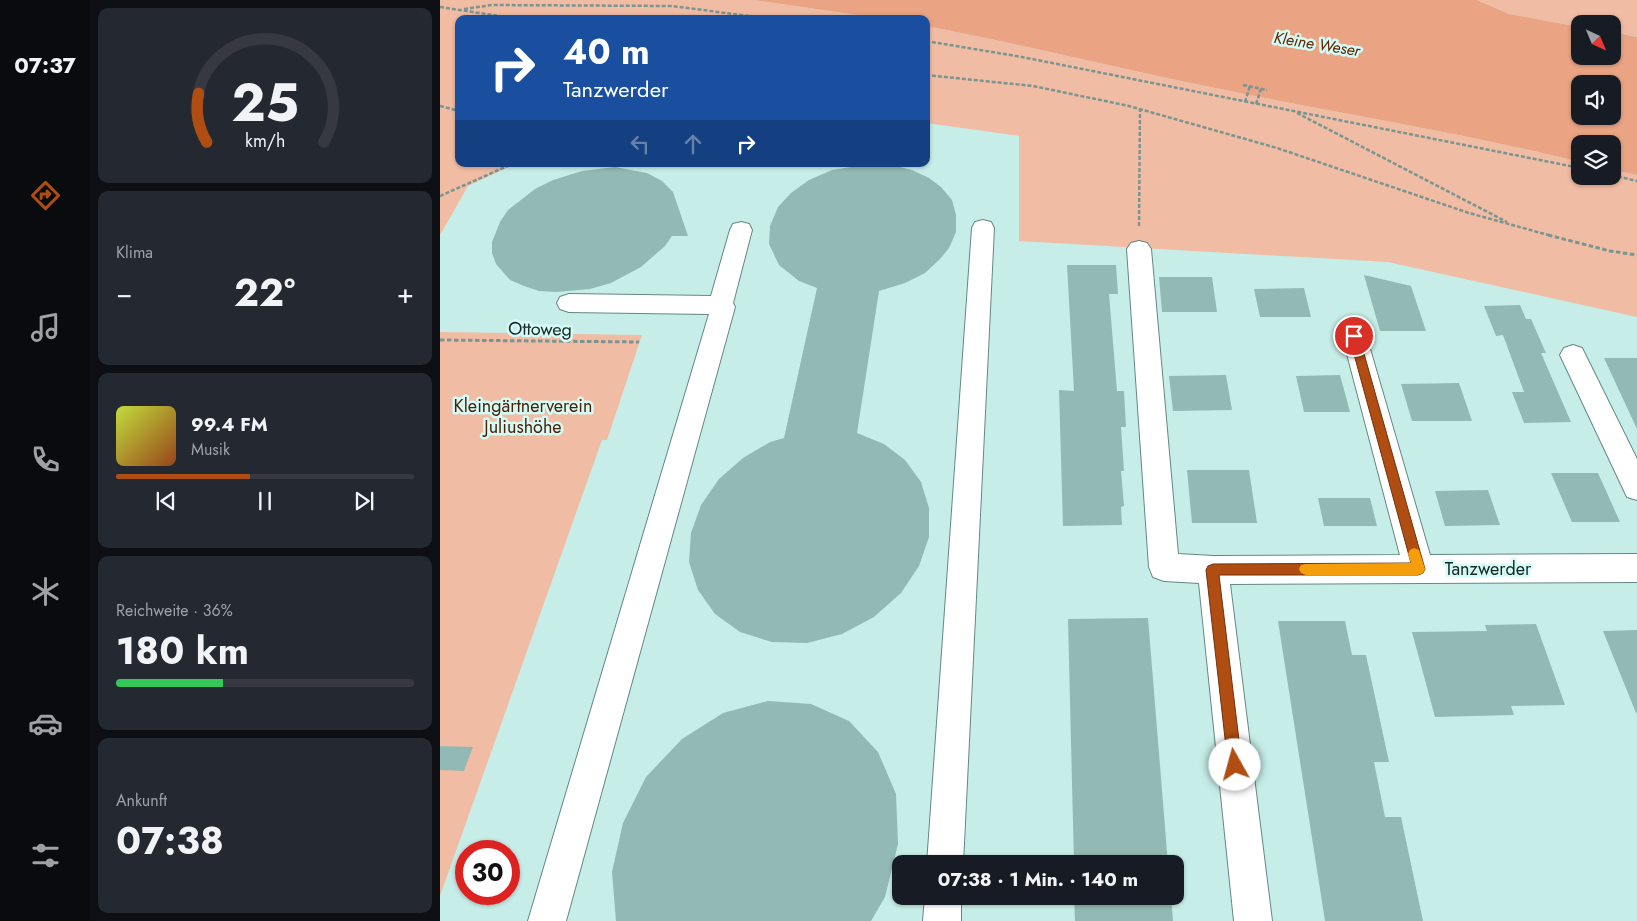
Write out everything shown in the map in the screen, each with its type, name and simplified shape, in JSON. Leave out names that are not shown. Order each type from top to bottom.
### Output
[{"type":"street","points":[[946,855],[983,228]]},
{"type":"street","points":[[720,305],[741,230]]},
{"type":"street","name":"Tanzwerder","points":[[1139,248],[1164,567],[1213,570],[1637,568]]},
{"type":"street","points":[[547,921],[724,307],[720,305],[569,303]]},
{"type":"street","points":[[1354,336],[1418,569]]},
{"type":"street","points":[[1573,355],[1637,488]]},
{"type":"street","points":[[1213,570],[1253,921]]},
{"type":"street","points":[[942,921],[943,905]]},
{"type":"path","points":[[464,9],[492,6],[672,6],[741,15]]},
{"type":"path","points":[[440,7],[497,15]]},
{"type":"path","points":[[930,42],[1022,57],[1571,166]]},
{"type":"path","points":[[930,75],[1033,86],[1140,109],[1277,148],[1469,213],[1610,251],[1637,255]]},
{"type":"path","points":[[1243,85],[1267,90]]},
{"type":"path","points":[[1245,102],[1250,86]]},
{"type":"path","points":[[1256,104],[1260,88]]},
{"type":"path","points":[[440,106],[455,110]]},
{"type":"path","points":[[1139,248],[1140,109]]},
{"type":"path","points":[[1294,111],[1514,226]]},
{"type":"path","points":[[440,196],[505,167]]},
{"type":"path","points":[[1621,177],[1637,181]]},
{"type":"path","name":"Ottoweg","points":[[440,340],[640,342]]},
{"type":"green space","points":[[440,0],[754,0],[857,15],[455,15],[455,167],[509,167],[468,186],[440,235]]},
{"type":"green space","points":[[1477,0],[1637,0],[1637,37],[1621,34],[1621,15],[1571,15],[1571,25],[1509,14]]},
{"type":"green space","points":[[930,27],[1225,90],[1447,133],[1571,160],[1571,185],[1621,185],[1621,172],[1637,175],[1637,317],[1388,262],[1019,241],[1019,136],[930,124]]},
{"type":"green space","name":"Kleingärtnerverein Juliushöhe","points":[[440,332],[642,335],[607,440],[602,440],[460,840],[455,840],[455,854],[440,896]]},
{"type":"water","name":"Kleine Weser","points":[[754,0],[1477,0],[1509,14],[1571,25],[1571,65],[1621,65],[1621,34],[1637,37],[1637,175],[1621,172],[1621,135],[1571,135],[1571,160],[1447,133],[1188,82],[930,27],[930,15],[857,15]]},
{"type":"building","points":[[615,167],[647,173],[662,181],[673,192],[688,236],[672,236],[665,246],[641,267],[611,283],[590,289],[556,292],[539,291],[510,280],[496,264],[492,253],[492,242],[500,222],[508,210],[535,189],[553,180],[582,171]]},
{"type":"building","points":[[852,167],[900,167],[912,170],[929,178],[941,187],[952,200],[956,215],[956,232],[949,248],[940,259],[925,273],[905,283],[879,291],[857,433],[884,444],[905,460],[921,482],[929,508],[929,537],[919,566],[901,593],[874,617],[842,634],[807,643],[772,642],[740,632],[715,614],[698,590],[689,562],[691,533],[701,505],[719,479],[743,458],[770,442],[784,438],[817,288],[799,281],[779,265],[769,244],[770,226],[778,207],[791,193],[809,180],[832,170]]},
{"type":"building","points":[[1067,265],[1116,265],[1118,294],[1109,294],[1117,391],[1124,391],[1126,427],[1121,427],[1124,471],[1121,471],[1124,506],[1121,507],[1122,525],[1063,526],[1059,390],[1074,391]]},
{"type":"building","points":[[1364,275],[1411,286],[1426,331],[1380,331]]},
{"type":"building","points":[[1159,277],[1212,277],[1217,312],[1162,312]]},
{"type":"building","points":[[1304,288],[1311,317],[1260,317],[1254,289]]},
{"type":"building","points":[[1520,305],[1526,319],[1531,319],[1546,353],[1541,353],[1571,422],[1524,423],[1512,392],[1524,392],[1503,335],[1496,336],[1484,306]]},
{"type":"building","points":[[1604,358],[1637,358],[1637,429]]},
{"type":"building","points":[[1226,375],[1232,410],[1173,411],[1169,376]]},
{"type":"building","points":[[1340,375],[1350,412],[1304,412],[1296,376]]},
{"type":"building","points":[[1459,383],[1472,421],[1412,421],[1401,384]]},
{"type":"building","points":[[1187,470],[1249,470],[1257,523],[1192,523]]},
{"type":"building","points":[[1551,473],[1598,473],[1620,522],[1572,522]]},
{"type":"building","points":[[1488,490],[1500,525],[1445,526],[1435,491]]},
{"type":"building","points":[[1318,498],[1370,498],[1377,526],[1324,526]]},
{"type":"building","points":[[1148,618],[1167,855],[1074,855],[1068,619]]},
{"type":"building","points":[[1278,621],[1345,621],[1352,655],[1366,655],[1389,762],[1374,762],[1385,817],[1401,817],[1423,921],[1325,921]]},
{"type":"building","points":[[1536,624],[1565,705],[1511,706],[1514,715],[1435,717],[1412,632],[1487,631],[1485,625]]},
{"type":"building","points":[[1637,630],[1637,713],[1636,713],[1603,631]]},
{"type":"building","points":[[768,701],[811,704],[849,721],[878,752],[896,794],[898,844],[895,855],[892,855],[892,868],[885,897],[871,921],[616,921],[612,872],[623,823],[646,777],[682,739],[723,713]]},
{"type":"building","points":[[440,746],[473,747],[464,771],[440,770]]},
{"type":"building","points":[[1074,905],[1172,905],[1173,921],[1075,921]]},
{"type":"slow traffic","points":[[1306,569],[1418,569],[1414,554]]},
{"type":"route","points":[[1235,765],[1213,570],[1418,569],[1354,336]]}]
